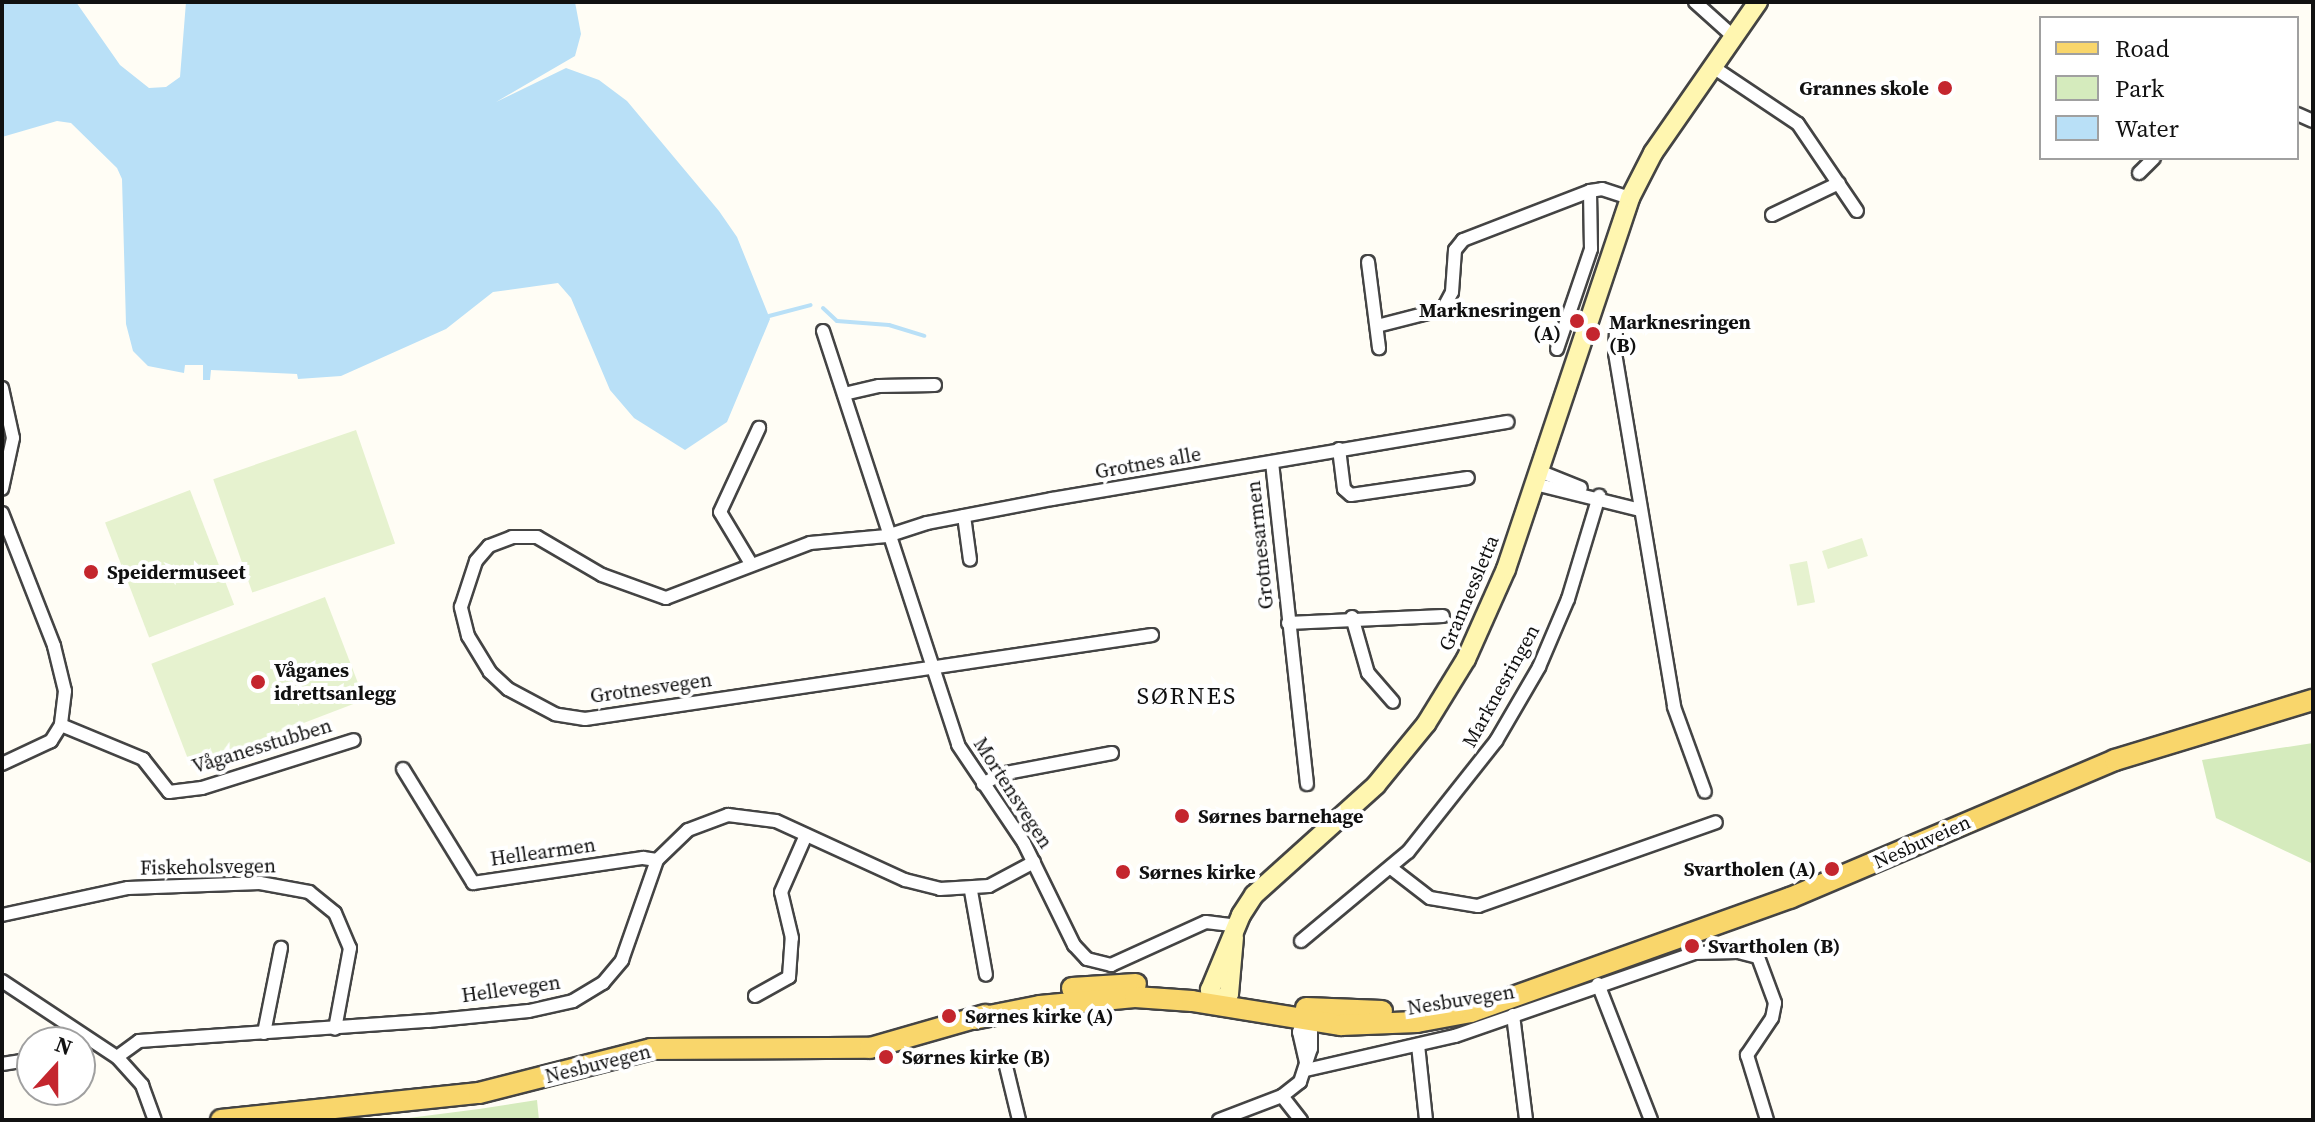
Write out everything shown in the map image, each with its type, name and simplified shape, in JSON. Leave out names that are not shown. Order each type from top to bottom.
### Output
[{"type":"main road","name":"Grannessletta","points":[[1218,996],[1236,932],[1262,887],[1368,793],[1444,696],[1485,621],[1537,478],[1630,198],[1653,153],[1758,2]]},
{"type":"main road","name":"Nesbuveien","points":[[1532,989],[1790,898],[2115,760],[2313,700]]},
{"type":"main road","name":"Nesbuvegen","points":[[221,1120],[479,1093],[663,1048],[870,1048],[974,1019],[1092,999],[1218,996],[1308,1018],[1422,1008],[1532,989]]},
{"type":"street","points":[[1695,2],[1734,37]]},
{"type":"street","points":[[1713,67],[1798,124],[1857,211]]},
{"type":"street","points":[[2139,173],[2152,160]]},
{"type":"street","points":[[1772,215],[1839,183]]},
{"type":"street","points":[[1377,326],[1443,309],[1452,292],[1455,250],[1463,240],[1590,191],[1602,189],[1630,198]]},
{"type":"street","points":[[1557,349],[1593,242],[1590,191]]},
{"type":"street","points":[[1368,262],[1379,348]]},
{"type":"street","points":[[1616,330],[1640,510],[1674,707],[1705,792]]},
{"type":"street","name":"Mortensvegen","points":[[823,331],[887,536],[958,745],[1034,862],[1074,945],[1098,963],[1119,963],[1206,922],[1236,932]]},
{"type":"street","points":[[844,394],[879,386],[935,385]]},
{"type":"street","points":[[2,388],[13,438],[2,489]]},
{"type":"street","name":"Grotnes alle","points":[[887,536],[964,516],[1508,422]]},
{"type":"street","points":[[750,562],[720,512],[759,428]]},
{"type":"street","points":[[1339,449],[1344,489],[1351,495],[1468,478]]},
{"type":"street","name":"Grotnesarmen","points":[[1272,462],[1307,784]]},
{"type":"street","points":[[1537,478],[1640,510]]},
{"type":"street","name":"Marknesringen","points":[[1301,941],[1391,868],[1466,784],[1520,701],[1568,599],[1599,496]]},
{"type":"street","points":[[2,513],[54,646],[65,691],[61,725],[37,751],[2,764]]},
{"type":"street","points":[[964,516],[970,560]]},
{"type":"street","name":"Grotnesvegen","points":[[887,536],[810,543],[750,562],[666,598],[613,580],[537,537],[512,537],[489,546],[476,561],[464,585],[461,607],[468,636],[490,672],[508,689],[555,714],[585,719],[1152,635]]},
{"type":"street","name":"Grotnesarmen","points":[[1288,623],[1352,617],[1443,616]]},
{"type":"street","points":[[1352,617],[1368,673],[1393,702]]},
{"type":"street","name":"Våganesstubben","points":[[61,725],[143,759],[169,792],[202,788],[354,740]]},
{"type":"street","points":[[983,784],[1001,774],[1112,753]]},
{"type":"street","name":"Hellearmen","points":[[403,769],[473,883],[643,858],[657,860]]},
{"type":"street","name":"Hellevegen","points":[[117,1057],[139,1041],[335,1029],[529,1011],[589,993],[611,974],[630,946],[657,860],[688,830],[728,815],[776,821],[921,886],[971,891],[1004,881],[1034,862]]},
{"type":"street","points":[[1391,868],[1430,898],[1478,906],[1716,822]]},
{"type":"street","points":[[755,996],[789,977],[792,938],[780,905],[781,892],[806,835]]},
{"type":"street","name":"Fiskeholsvegen","points":[[2,915],[128,888],[260,883],[309,892],[335,913],[350,948],[335,1029]]},
{"type":"street","points":[[971,891],[986,975]]},
{"type":"street","points":[[264,1033],[281,948]]},
{"type":"street","points":[[1219,1120],[1282,1096],[1306,1070],[1418,1045],[1695,953],[1738,952],[1758,957],[1775,1008],[1753,1040],[1747,1059],[1767,1120]]},
{"type":"street","points":[[2,981],[62,1026]]},
{"type":"street","points":[[1598,984],[1651,1120]]},
{"type":"street","points":[[1513,1015],[1526,1120]]},
{"type":"street","points":[[1306,1070],[1308,1018]]},
{"type":"street","points":[[1418,1045],[1426,1120]]},
{"type":"street","points":[[96,1047],[117,1057],[142,1085],[155,1120]]},
{"type":"street","points":[[1004,1058],[1019,1120]]},
{"type":"street","points":[[1282,1096],[1301,1120]]},
{"type":"green space","points":[[356,430],[395,543],[252,593],[213,479]]},
{"type":"green space","points":[[190,490],[234,605],[149,637],[105,523]]},
{"type":"green space","points":[[1862,538],[1868,556],[1828,569],[1822,551]]},
{"type":"green space","points":[[1807,561],[1815,602],[1797,606],[1789,564]]},
{"type":"green space","name":"Våganes idrettsanlegg","points":[[325,597],[364,700],[191,766],[151,664]]},
{"type":"green space","points":[[2313,743],[2313,864],[2216,818],[2202,760]]},
{"type":"green space","points":[[537,1100],[539,1120],[401,1119],[479,1109]]},
{"type":"water","points":[[2,2],[76,2],[120,65],[149,88],[166,87],[180,77],[186,2],[575,2],[581,34],[575,56],[496,102],[566,68],[599,80],[627,101],[719,211],[737,237],[770,319],[727,422],[685,450],[634,418],[610,390],[571,298],[558,283],[493,292],[446,329],[341,376],[298,379],[297,374],[211,370],[210,380],[203,380],[203,365],[185,365],[184,373],[148,366],[133,351],[126,324],[122,179],[117,168],[71,123],[57,121],[2,137]]},
{"type":"waterway","points":[[769,316],[811,305]]},
{"type":"waterway","points":[[823,308],[837,321],[889,325],[924,336]]},
{"type":"place","name":"Grannes skole","points":[[1945,88]]},
{"type":"place","name":"Marknesringen (A)","points":[[1577,321]]},
{"type":"place","name":"Marknesringen (B)","points":[[1593,334]]},
{"type":"place","name":"Speidermuseet","points":[[91,572]]},
{"type":"place","name":"Våganes idrettsanlegg","points":[[258,682]]},
{"type":"place","name":"Sørnes barnehage","points":[[1182,816]]},
{"type":"place","name":"Svartholen (A)","points":[[1832,869]]},
{"type":"place","name":"Sørnes kirke","points":[[1123,872]]},
{"type":"place","name":"Svartholen (B)","points":[[1692,946]]},
{"type":"place","name":"Sørnes kirke (A)","points":[[949,1016]]},
{"type":"place","name":"Sørnes kirke (B)","points":[[886,1057]]},
{"type":"district","name":"SØRNES","points":[[1187,696]]}]
